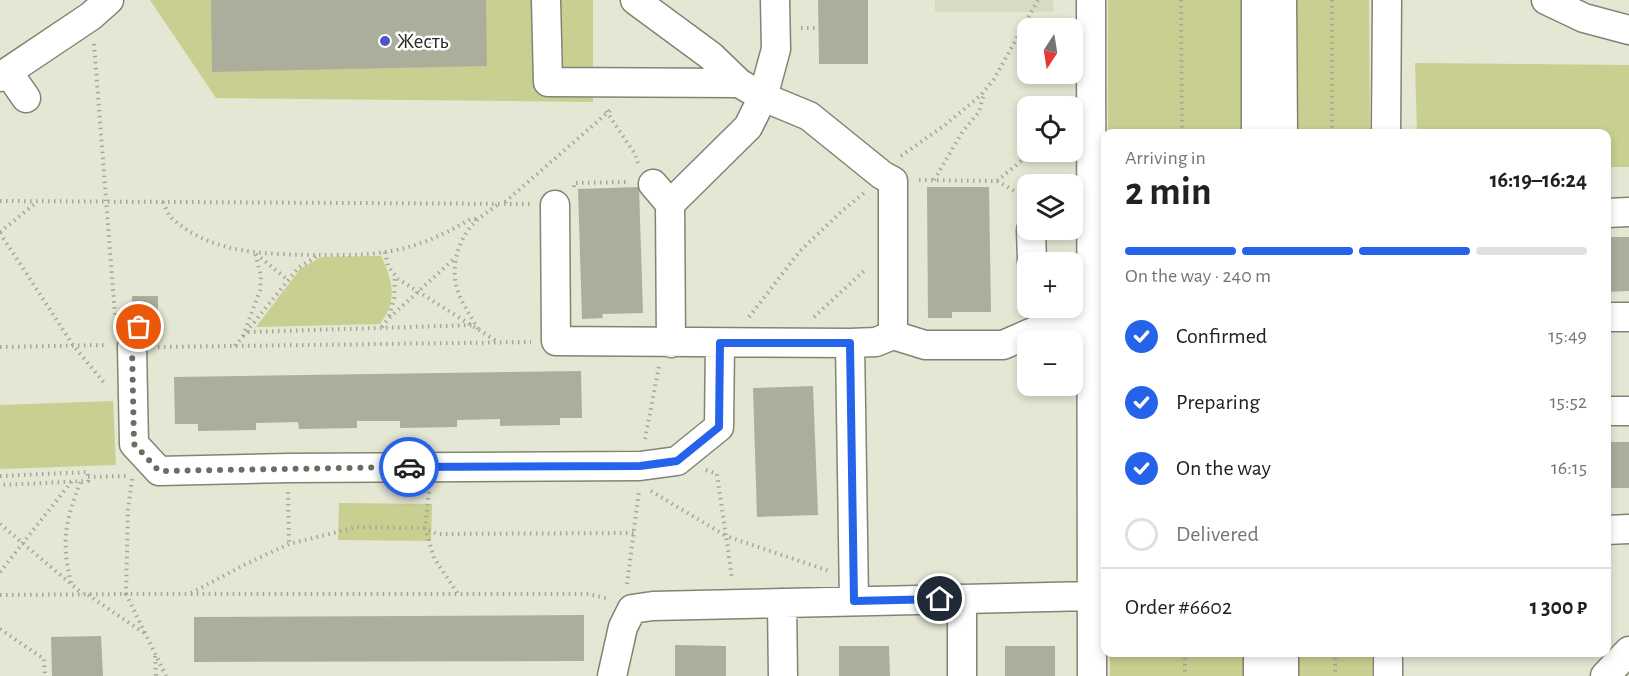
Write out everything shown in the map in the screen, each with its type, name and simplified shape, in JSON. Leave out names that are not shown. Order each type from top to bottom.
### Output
[{"type":"street","points":[[546,0],[548,82],[643,83],[744,105],[809,116],[887,178],[892,245],[893,335]]},
{"type":"street","points":[[635,0],[711,56],[744,105],[748,127],[655,190],[667,342]]},
{"type":"street","points":[[744,105],[776,49],[775,0]]},
{"type":"street","points":[[1091,0],[1092,676]]},
{"type":"street","points":[[1256,0],[1256,129]]},
{"type":"street","points":[[1282,0],[1282,129]]},
{"type":"street","points":[[1386,129],[1388,0]]},
{"type":"street","points":[[1546,0],[1584,18],[1629,30]]},
{"type":"street","points":[[26,98],[4,74],[100,8]]},
{"type":"street","points":[[555,204],[556,341],[850,343],[876,342],[893,335],[926,345],[1003,345],[1034,319],[1068,325],[1092,325]]},
{"type":"street","points":[[1611,213],[1629,212]]},
{"type":"street","points":[[1611,317],[1629,317]]},
{"type":"street","points":[[130,340],[134,444],[159,471],[430,467],[640,475],[677,461],[719,427],[720,343]]},
{"type":"street","points":[[850,343],[854,590]]},
{"type":"street","points":[[1611,411],[1629,411]]},
{"type":"street","points":[[1611,530],[1629,529]]},
{"type":"street","points":[[1611,547],[1629,546]]},
{"type":"street","points":[[612,676],[623,627],[632,609],[653,606],[782,603],[854,590],[962,599],[1092,596]]},
{"type":"street","points":[[962,599],[962,676]]},
{"type":"street","points":[[782,603],[783,676]]},
{"type":"street","points":[[1605,676],[1629,651]]},
{"type":"street","points":[[1258,657],[1258,676]]},
{"type":"street","points":[[1284,657],[1284,676]]},
{"type":"street","points":[[1388,657],[1388,676]]},
{"type":"path","points":[[720,343],[735,335],[800,251],[887,178],[906,151],[945,125],[985,90],[994,79],[1038,0]]},
{"type":"path","points":[[1181,0],[1182,129]]},
{"type":"path","points":[[1332,0],[1332,129]]},
{"type":"path","points":[[100,8],[106,202],[130,340]]},
{"type":"path","points":[[475,327],[457,288],[454,273],[457,257],[467,231],[643,83]]},
{"type":"path","points":[[934,180],[963,131],[979,112],[985,90]]},
{"type":"path","points":[[601,104],[635,154],[655,190]]},
{"type":"path","points":[[997,181],[1020,162]]},
{"type":"path","points":[[887,178],[997,181],[1017,192]]},
{"type":"path","points":[[0,201],[574,204],[574,183],[655,190]]},
{"type":"path","points":[[38,201],[0,232],[73,345],[103,382],[117,395],[133,404]]},
{"type":"path","points":[[163,202],[174,221],[197,236],[255,253],[320,255],[385,252],[421,243],[471,219],[479,219]]},
{"type":"path","points":[[787,342],[892,245]]},
{"type":"path","points":[[385,252],[388,266],[394,276],[498,342]]},
{"type":"path","points":[[255,253],[288,280]]},
{"type":"path","points":[[236,346],[248,332],[258,298],[261,283],[255,253]]},
{"type":"path","points":[[241,340],[249,326],[303,263],[320,255]]},
{"type":"path","points":[[381,327],[457,257]]},
{"type":"path","points":[[388,319],[392,313],[394,276]]},
{"type":"path","points":[[249,326],[256,330]]},
{"type":"path","points":[[248,332],[381,327],[475,327]]},
{"type":"path","points":[[0,347],[73,345],[130,340],[236,346],[556,341]]},
{"type":"path","points":[[627,591],[640,475],[667,342]]},
{"type":"path","points":[[677,461],[717,474],[736,603]]},
{"type":"path","points":[[430,467],[426,528],[434,558],[458,594]]},
{"type":"path","points":[[288,468],[289,544]]},
{"type":"path","points":[[0,476],[88,472],[88,481],[0,485]]},
{"type":"path","points":[[88,477],[132,475],[128,508],[126,594],[166,676]]},
{"type":"path","points":[[640,475],[726,536],[854,590]]},
{"type":"path","points":[[0,572],[72,481]]},
{"type":"path","points":[[72,584],[66,557],[65,528],[67,516],[81,481]]},
{"type":"path","points":[[0,524],[72,584],[145,633]]},
{"type":"path","points":[[189,594],[289,544],[357,527],[426,528],[437,534],[634,533]]},
{"type":"path","points":[[0,596],[589,594],[616,601]]},
{"type":"path","points":[[0,629],[44,659],[45,676]]},
{"type":"path","points":[[155,654],[156,676]]},
{"type":"path","points":[[1185,657],[1185,676]]},
{"type":"path","points":[[1335,657],[1335,676]]},
{"type":"shaded area","points":[[935,0],[1053,0],[1054,12],[935,12]]},
{"type":"green space","name":"Жесть","points":[[150,0],[593,0],[593,102],[216,98]]},
{"type":"green space","points":[[1108,0],[1243,0],[1244,129],[1108,129]]},
{"type":"green space","points":[[1296,0],[1369,0],[1370,129],[1297,129]]},
{"type":"green space","points":[[1415,63],[1629,65],[1629,167],[1611,167],[1611,129],[1417,129]]},
{"type":"green space","points":[[381,256],[392,290],[389,307],[380,324],[256,327],[300,269],[321,257]]},
{"type":"green space","points":[[113,401],[116,465],[0,469],[0,405]]},
{"type":"green space","points":[[339,503],[432,504],[431,541],[338,540]]},
{"type":"green space","points":[[1110,657],[1245,657],[1246,676],[1110,676]]},
{"type":"green space","points":[[1299,657],[1372,657],[1372,676],[1299,676]]},
{"type":"building","points":[[211,0],[486,0],[487,66],[212,72]]},
{"type":"building","points":[[818,0],[868,0],[868,64],[819,64]]},
{"type":"building","points":[[639,187],[643,313],[602,314],[603,318],[582,319],[578,189]]},
{"type":"building","points":[[927,187],[989,187],[991,312],[952,312],[952,318],[928,318]]},
{"type":"building","points":[[1611,237],[1629,237],[1629,291],[1611,292]]},
{"type":"building","points":[[132,296],[158,296],[158,322],[132,322]]},
{"type":"building","points":[[581,371],[582,418],[560,418],[560,425],[500,426],[500,419],[457,420],[457,427],[400,428],[400,421],[357,421],[357,428],[299,429],[298,422],[256,423],[256,430],[198,431],[198,424],[175,424],[174,377]]},
{"type":"building","points":[[813,386],[818,515],[757,517],[753,388]]},
{"type":"building","points":[[1611,442],[1629,442],[1629,488],[1611,488]]},
{"type":"building","points":[[584,615],[584,661],[194,662],[194,617]]},
{"type":"building","points":[[101,636],[103,676],[52,676],[51,637]]},
{"type":"building","points":[[675,645],[726,646],[726,676],[675,676]]},
{"type":"building","points":[[839,646],[889,646],[890,676],[839,676]]},
{"type":"building","points":[[1005,646],[1055,646],[1055,676],[1005,676]]},
{"type":"way so far","points":[[139,327],[132,347],[134,444],[159,471],[409,467]]},
{"type":"place","name":"Жесть","points":[[385,41]]},
{"type":"route","points":[[409,467],[640,466],[677,461],[719,427],[720,343],[850,343],[854,601],[940,599]]}]
